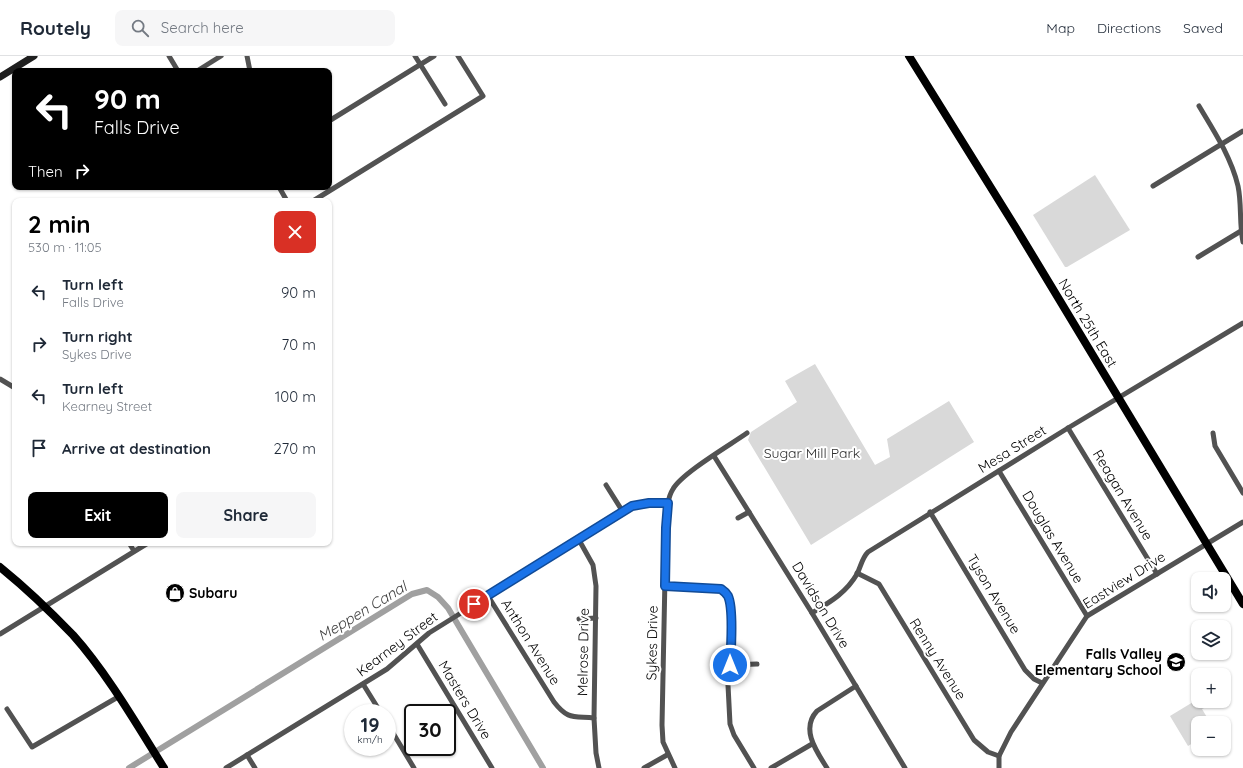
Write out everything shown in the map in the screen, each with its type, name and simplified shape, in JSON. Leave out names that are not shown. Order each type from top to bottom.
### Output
[{"type":"main road","points":[[15,68],[34,56]]},
{"type":"main road","name":"North 25th East","points":[[909,56],[1016,228],[1243,604]]},
{"type":"main road","points":[[0,77],[12,70]]},
{"type":"main road","points":[[0,567],[44,606],[74,636],[118,697],[164,768]]},
{"type":"street","points":[[169,56],[176,68]]},
{"type":"street","points":[[202,68],[221,56]]},
{"type":"street","points":[[247,56],[249,68]]},
{"type":"street","points":[[415,56],[445,104]]},
{"type":"street","points":[[332,119],[434,56]]},
{"type":"street","points":[[332,189],[483,96],[458,56]]},
{"type":"street","points":[[1199,106],[1221,144],[1234,171],[1241,208],[1241,231],[1243,242]]},
{"type":"street","points":[[1153,186],[1243,131]]},
{"type":"street","points":[[318,198],[331,190]]},
{"type":"street","points":[[1198,257],[1241,231]]},
{"type":"street","name":"Mesa Street","points":[[812,613],[837,598],[848,588],[857,573],[863,557],[868,552],[930,512],[1243,323]]},
{"type":"street","points":[[0,379],[12,386]]},
{"type":"street","name":"Reagan Avenue","points":[[1068,428],[1157,574]]},
{"type":"street","name":"Sykes Drive","points":[[675,768],[667,755],[663,742],[662,725],[666,528],[668,503],[672,490],[676,484],[747,433]]},
{"type":"street","points":[[1213,433],[1215,446],[1243,492]]},
{"type":"street","name":"Davidson Drive","points":[[714,456],[812,613],[905,768]]},
{"type":"street","name":"Douglas Avenue","points":[[999,471],[1087,616]]},
{"type":"street","points":[[606,485],[622,512]]},
{"type":"street","name":"Kearney Street","points":[[226,768],[387,669],[430,633],[450,619],[632,506],[649,503],[668,503]]},
{"type":"street","points":[[738,518],[749,512]]},
{"type":"street","name":"Tyson Avenue","points":[[930,512],[1025,670],[1034,679],[1042,683]]},
{"type":"street","name":"Eastview Drive","points":[[999,768],[999,756],[1011,732],[1087,616],[1243,522]]},
{"type":"street","name":"Melrose Drive","points":[[578,540],[593,565],[596,586],[594,718],[596,753],[599,768]]},
{"type":"street","points":[[131,546],[134,551]]},
{"type":"street","points":[[0,634],[143,546]]},
{"type":"street","name":"Renny Avenue","points":[[857,573],[879,584],[974,740],[988,752],[999,756]]},
{"type":"street","points":[[665,586],[721,589],[726,592],[731,614],[728,685],[730,724],[734,736],[754,768]]},
{"type":"street","name":"Anthon Avenue","points":[[488,596],[562,713],[569,716],[594,718]]},
{"type":"street","points":[[579,619],[596,618]]},
{"type":"street","name":"Masters Drive","points":[[417,644],[492,768]]},
{"type":"street","points":[[730,665],[757,664]]},
{"type":"street","points":[[363,684],[375,704]]},
{"type":"street","points":[[827,768],[810,739],[814,714],[856,686]]},
{"type":"street","points":[[7,709],[32,747],[118,697]]},
{"type":"street","points":[[396,738],[414,768]]},
{"type":"street","points":[[771,768],[812,744]]},
{"type":"street","points":[[247,755],[255,768]]},
{"type":"street","points":[[644,768],[667,755]]},
{"type":"green space","points":[[1095,175],[1130,230],[1065,267],[1033,215]]},
{"type":"green space","name":"Sugar Mill Park","points":[[815,364],[875,465],[890,457],[887,439],[949,401],[974,442],[811,545],[748,440],[751,432],[797,402],[785,381]]},
{"type":"green space","points":[[1191,703],[1191,708],[1204,708],[1202,709],[1206,716],[1191,716],[1191,744],[1188,746],[1170,716]]},
{"type":"waterway","name":"Meppen Canal","points":[[129,768],[412,594],[427,590],[438,597],[448,608],[543,768]]},
{"type":"place","name":"Subaru","points":[[175,593]]},
{"type":"place","name":"Falls Valley Elementary School","points":[[1176,662]]},
{"type":"route","points":[[474,604],[632,506],[649,503],[668,503],[665,586],[721,589],[726,592],[731,614],[730,665]]}]
